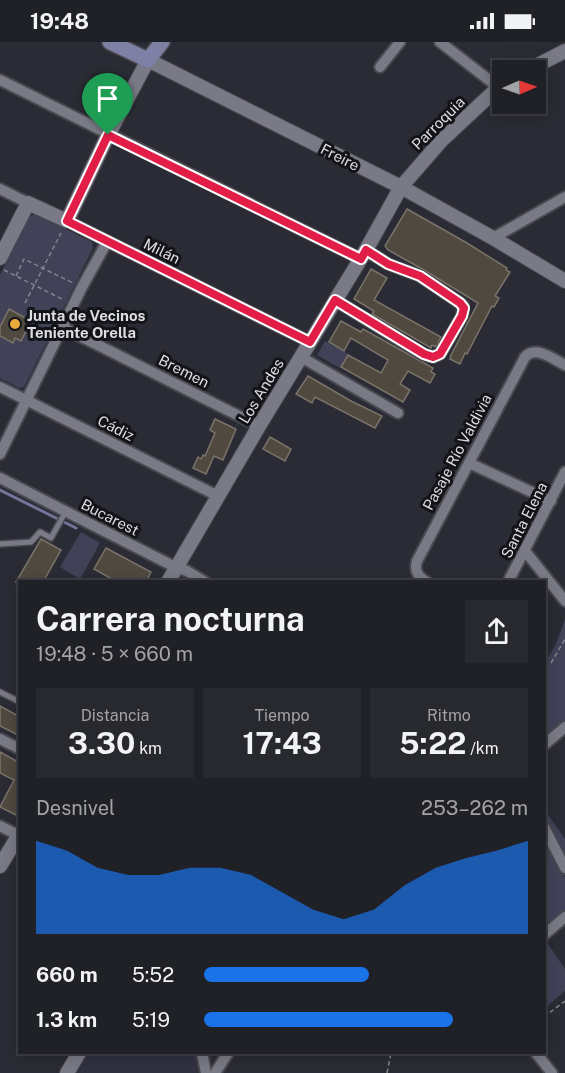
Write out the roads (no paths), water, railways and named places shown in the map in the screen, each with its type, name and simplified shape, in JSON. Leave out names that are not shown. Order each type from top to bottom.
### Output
[{"type":"main road","name":"Freire","points":[[110,42],[148,60]]},
{"type":"main road","points":[[148,60],[162,42]]},
{"type":"street","points":[[380,67],[400,42]]},
{"type":"street","points":[[440,42],[492,80]]},
{"type":"street","points":[[546,61],[565,51]]},
{"type":"street","points":[[67,221],[108,135],[148,60]]},
{"type":"street","name":"Freire","points":[[148,60],[401,187],[494,238],[565,281]]},
{"type":"street","points":[[0,80],[108,135],[364,254],[420,276],[464,308],[462,316],[440,354],[433,357],[424,354],[335,300]]},
{"type":"street","name":"Parroquia","points":[[401,187],[441,141],[492,93]]},
{"type":"street","name":"Los Andes","points":[[169,580],[364,254],[401,187]]},
{"type":"street","name":"Milán","points":[[0,189],[310,342]]},
{"type":"street","points":[[494,238],[565,197]]},
{"type":"street","points":[[0,258],[28,203]]},
{"type":"street","points":[[0,454],[106,242]]},
{"type":"street","name":"Bremen","points":[[62,327],[260,426]]},
{"type":"street","name":"Pasaje Río Valdivia","points":[[424,580],[416,571],[417,561],[525,357],[533,352],[540,352],[565,364]]},
{"type":"street","points":[[301,357],[398,413]]},
{"type":"street","name":"Cádiz","points":[[0,387],[218,496]]},
{"type":"street","points":[[469,463],[551,501]]},
{"type":"street","name":"Santa Elena","points":[[509,580],[565,472]]},
{"type":"street","name":"Bucarest","points":[[0,478],[202,580]]},
{"type":"street","points":[[525,552],[565,601]]},
{"type":"street","points":[[546,743],[565,728]]},
{"type":"street","points":[[0,739],[18,748]]},
{"type":"street","points":[[0,826],[18,835]]},
{"type":"street","points":[[546,831],[565,868]]},
{"type":"street","points":[[0,866],[18,837]]},
{"type":"street","points":[[546,933],[565,917]]},
{"type":"street","points":[[67,1073],[77,1054]]},
{"type":"street","points":[[202,1054],[206,1073]]},
{"type":"street","points":[[215,1073],[227,1054]]},
{"type":"street","points":[[537,1054],[552,1073]]},
{"type":"lane","points":[[0,544],[31,542],[40,532],[51,538],[66,512]]},
{"type":"lane","points":[[0,692],[18,701]]},
{"type":"waterway","points":[[0,490],[76,528]]},
{"type":"place","name":"Junta de Vecinos Teniente Orella","points":[[15,324]]}]
